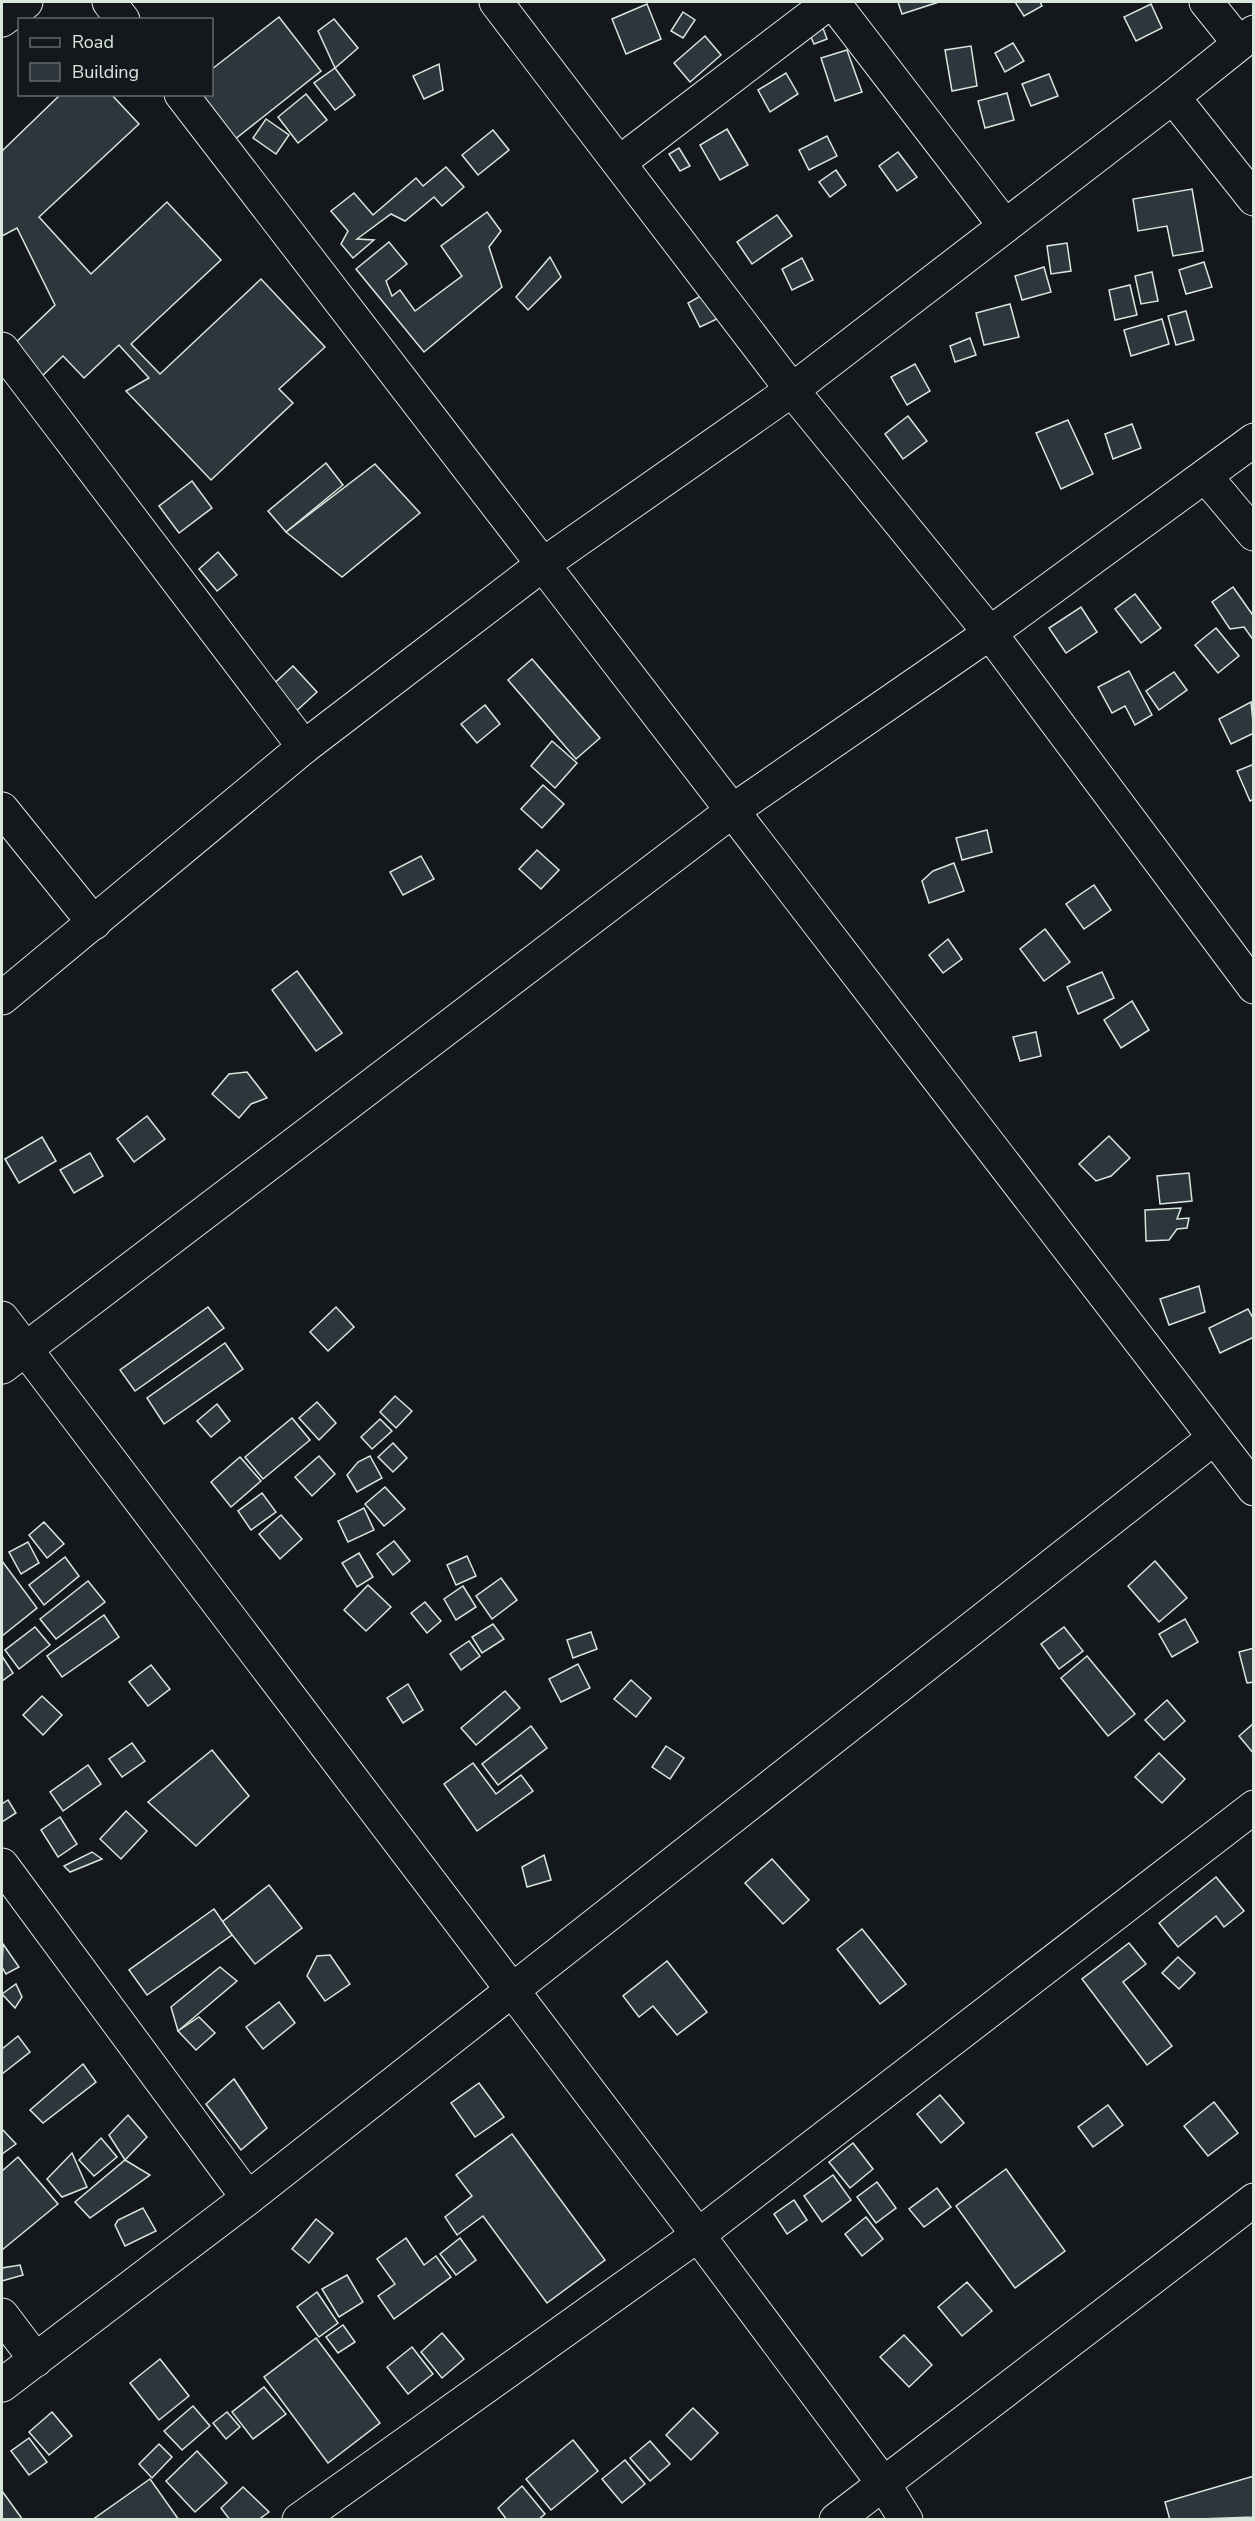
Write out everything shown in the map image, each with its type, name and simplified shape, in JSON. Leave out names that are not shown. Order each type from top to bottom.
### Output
[{"type":"street","points":[[2,20],[26,2]]},
{"type":"street","points":[[110,2],[122,18]]},
{"type":"street","points":[[496,2],[792,390],[990,633],[1253,986]]},
{"type":"street","points":[[620,162],[832,2],[1005,226]]},
{"type":"street","points":[[2,998],[304,747],[542,565],[792,390],[1173,97],[1246,37],[1206,2]]},
{"type":"street","points":[[183,96],[1254,1489]]},
{"type":"street","points":[[1173,97],[1254,199]]},
{"type":"street","points":[[2,349],[304,747]]},
{"type":"street","points":[[13,1357],[732,811],[990,633],[1254,440]]},
{"type":"street","points":[[1206,477],[1254,534]]},
{"type":"street","points":[[2,809],[94,923]]},
{"type":"street","points":[[2,1318],[13,1357],[513,1989],[882,2483],[906,2520]]},
{"type":"street","points":[[2,2385],[248,2198],[1214,1438]]},
{"type":"street","points":[[299,2520],[698,2235],[1254,1807]]},
{"type":"street","points":[[2,1865],[248,2198]]},
{"type":"street","points":[[836,2520],[1254,2200]]},
{"type":"street","points":[[2,2315],[36,2360]]},
{"type":"building","points":[[898,2],[939,2],[902,14]]},
{"type":"building","points":[[1015,2],[1040,2],[1042,6],[1024,16]]},
{"type":"building","points":[[647,4],[661,39],[626,54],[612,19]]},
{"type":"building","points":[[1151,4],[1162,28],[1136,41],[1124,17]]},
{"type":"building","points":[[683,12],[695,20],[683,38],[671,31]]},
{"type":"building","points":[[279,17],[321,71],[234,140],[200,96],[213,96],[213,68]]},
{"type":"building","points":[[334,19],[358,48],[335,68],[318,31]]},
{"type":"building","points":[[820,20],[827,39],[814,44],[806,26]]},
{"type":"building","points":[[705,36],[721,55],[690,82],[674,63]]},
{"type":"building","points":[[1013,43],[1024,61],[1005,72],[995,53]]},
{"type":"building","points":[[971,46],[977,86],[952,91],[945,50]]},
{"type":"building","points":[[847,50],[862,92],[835,101],[821,58]]},
{"type":"building","points":[[439,64],[443,90],[424,99],[413,76]]},
{"type":"building","points":[[335,68],[355,95],[335,110],[314,83]]},
{"type":"building","points":[[786,73],[798,94],[770,112],[758,90]]},
{"type":"building","points":[[1049,74],[1058,96],[1031,106],[1022,84]]},
{"type":"building","points":[[1007,93],[1014,120],[985,128],[978,101]]},
{"type":"building","points":[[306,94],[327,120],[298,143],[278,117]]},
{"type":"building","points":[[59,96],[113,96],[139,124],[39,217],[91,274],[167,202],[221,260],[131,344],[160,374],[261,279],[325,347],[279,389],[293,403],[211,480],[126,391],[149,378],[119,345],[84,378],[63,356],[40,378],[11,347],[55,305],[17,228],[2,236],[2,151]]},
{"type":"building","points":[[266,119],[289,135],[276,154],[253,138]]},
{"type":"building","points":[[727,129],[748,165],[720,180],[700,145]]},
{"type":"building","points":[[493,130],[509,150],[478,175],[462,155]]},
{"type":"building","points":[[827,136],[837,156],[809,170],[799,150]]},
{"type":"building","points":[[679,148],[690,166],[680,171],[669,154]]},
{"type":"building","points":[[898,152],[917,177],[897,191],[879,166]]},
{"type":"building","points":[[446,167],[464,187],[442,206],[434,197],[405,221],[391,214],[357,239],[374,240],[353,258],[341,244],[348,231],[331,211],[354,193],[373,215],[416,178],[423,186]]},
{"type":"building","points":[[836,170],[846,185],[830,197],[819,182]]},
{"type":"building","points":[[1192,189],[1203,251],[1173,256],[1167,226],[1138,231],[1133,199]]},
{"type":"building","points":[[487,212],[501,231],[489,247],[502,287],[424,352],[356,269],[389,242],[407,264],[386,281],[392,296],[400,290],[415,311],[462,276],[441,246]]},
{"type":"building","points":[[777,215],[792,236],[752,264],[737,242]]},
{"type":"building","points":[[1067,243],[1071,271],[1051,274],[1047,246]]},
{"type":"building","points":[[550,257],[561,277],[528,310],[516,297]]},
{"type":"building","points":[[802,258],[813,280],[792,290],[782,269]]},
{"type":"building","points":[[1204,262],[1212,287],[1186,294],[1179,270]]},
{"type":"building","points":[[1044,267],[1051,292],[1022,300],[1015,276]]},
{"type":"building","points":[[1152,272],[1158,301],[1141,304],[1135,276]]},
{"type":"building","points":[[1130,285],[1137,315],[1115,320],[1109,290]]},
{"type":"building","points":[[706,293],[719,318],[700,327],[688,303]]},
{"type":"building","points":[[1010,304],[1019,337],[984,345],[976,313]]},
{"type":"building","points":[[1186,311],[1194,340],[1176,345],[1168,316]]},
{"type":"building","points":[[1162,319],[1169,344],[1131,356],[1124,330]]},
{"type":"building","points":[[970,338],[976,355],[955,362],[950,346]]},
{"type":"building","points":[[915,364],[930,391],[907,405],[891,377]]},
{"type":"building","points":[[908,416],[927,441],[903,459],[885,434]]},
{"type":"building","points":[[1068,420],[1093,474],[1061,489],[1036,433]]},
{"type":"building","points":[[1132,424],[1141,448],[1113,459],[1105,434]]},
{"type":"building","points":[[326,463],[343,485],[286,532],[268,511]]},
{"type":"building","points":[[375,464],[420,513],[342,577],[286,532]]},
{"type":"building","points":[[192,481],[212,508],[179,533],[159,506]]},
{"type":"building","points":[[218,552],[237,575],[217,591],[199,569]]},
{"type":"building","points":[[1233,587],[1252,614],[1254,613],[1254,641],[1244,627],[1230,629],[1212,602]]},
{"type":"building","points":[[1135,594],[1161,628],[1141,643],[1115,609]]},
{"type":"building","points":[[1081,607],[1097,632],[1066,653],[1049,628]]},
{"type":"building","points":[[1216,628],[1239,656],[1218,673],[1195,645]]},
{"type":"building","points":[[532,659],[600,738],[576,759],[508,680]]},
{"type":"building","points":[[293,666],[317,692],[292,715],[268,689]]},
{"type":"building","points":[[1129,671],[1152,715],[1135,725],[1125,706],[1112,713],[1098,687]]},
{"type":"building","points":[[1174,672],[1187,690],[1159,710],[1146,691]]},
{"type":"building","points":[[1251,702],[1254,733],[1231,744],[1219,719]]},
{"type":"building","points":[[485,705],[500,724],[477,743],[461,724]]},
{"type":"building","points":[[552,741],[577,763],[555,788],[531,766]]},
{"type":"building","points":[[1254,764],[1254,799],[1250,801],[1237,771]]},
{"type":"building","points":[[543,785],[564,804],[542,828],[521,809]]},
{"type":"building","points":[[987,830],[992,852],[962,860],[956,838]]},
{"type":"building","points":[[537,850],[559,870],[541,889],[519,869]]},
{"type":"building","points":[[421,856],[434,879],[403,895],[390,872]]},
{"type":"building","points":[[954,863],[964,891],[929,903],[922,881],[933,871]]},
{"type":"building","points":[[1094,885],[1111,910],[1084,929],[1066,904]]},
{"type":"building","points":[[1045,929],[1070,962],[1044,981],[1020,949]]},
{"type":"building","points":[[948,939],[962,959],[943,973],[929,955]]},
{"type":"building","points":[[297,971],[342,1033],[316,1051],[272,990]]},
{"type":"building","points":[[1102,972],[1114,998],[1078,1014],[1067,987]]},
{"type":"building","points":[[1132,1001],[1149,1030],[1121,1048],[1104,1020]]},
{"type":"building","points":[[1036,1032],[1041,1056],[1020,1061],[1013,1037]]},
{"type":"building","points":[[247,1072],[267,1098],[251,1104],[239,1118],[212,1094],[229,1074]]},
{"type":"building","points":[[147,1116],[165,1139],[134,1162],[117,1139]]},
{"type":"building","points":[[1109,1136],[1130,1158],[1111,1176],[1096,1181],[1079,1164]]},
{"type":"building","points":[[42,1137],[56,1161],[19,1183],[5,1159]]},
{"type":"building","points":[[90,1153],[103,1176],[74,1193],[60,1170]]},
{"type":"building","points":[[1189,1173],[1192,1201],[1160,1204],[1157,1176]]},
{"type":"building","points":[[1181,1208],[1177,1219],[1189,1218],[1187,1228],[1177,1229],[1169,1240],[1146,1241],[1145,1210]]},
{"type":"building","points":[[1199,1286],[1205,1312],[1169,1325],[1160,1299]]},
{"type":"building","points":[[208,1307],[224,1328],[135,1391],[120,1370]]},
{"type":"building","points":[[336,1307],[354,1327],[328,1351],[310,1332]]},
{"type":"building","points":[[1248,1309],[1254,1320],[1254,1337],[1220,1353],[1209,1328]]},
{"type":"building","points":[[225,1343],[243,1369],[164,1424],[147,1398]]},
{"type":"building","points":[[395,1396],[412,1411],[396,1428],[380,1412]]},
{"type":"building","points":[[317,1402],[336,1423],[319,1440],[299,1418]]},
{"type":"building","points":[[217,1404],[230,1421],[211,1437],[197,1421]]},
{"type":"building","points":[[292,1418],[310,1440],[263,1479],[245,1457]]},
{"type":"building","points":[[380,1419],[392,1431],[372,1449],[361,1437]]},
{"type":"building","points":[[393,1443],[407,1458],[393,1472],[378,1457]]},
{"type":"building","points":[[319,1456],[335,1474],[312,1496],[295,1477]]},
{"type":"building","points":[[370,1456],[382,1478],[357,1492],[347,1475],[358,1462]]},
{"type":"building","points":[[240,1457],[261,1481],[231,1507],[211,1482]]},
{"type":"building","points":[[385,1487],[405,1509],[384,1526],[365,1504]]},
{"type":"building","points":[[262,1493],[276,1512],[251,1530],[238,1511]]},
{"type":"building","points":[[364,1508],[374,1530],[348,1542],[338,1521]]},
{"type":"building","points":[[281,1515],[302,1539],[280,1559],[259,1534]]},
{"type":"building","points":[[44,1522],[64,1544],[47,1558],[29,1535]]},
{"type":"building","points":[[394,1541],[410,1561],[393,1575],[377,1554]]},
{"type":"building","points":[[28,1542],[39,1563],[21,1574],[9,1552]]},
{"type":"building","points":[[359,1553],[373,1577],[357,1587],[342,1563]]},
{"type":"building","points":[[467,1556],[476,1576],[456,1585],[447,1565]]},
{"type":"building","points":[[65,1557],[79,1576],[44,1605],[29,1585]]},
{"type":"building","points":[[2,1561],[37,1608],[2,1636]]},
{"type":"building","points":[[1155,1561],[1187,1598],[1159,1622],[1128,1586]]},
{"type":"building","points":[[501,1578],[517,1600],[492,1619],[476,1596]]},
{"type":"building","points":[[88,1581],[105,1602],[56,1639],[40,1619]]},
{"type":"building","points":[[368,1585],[391,1607],[366,1631],[344,1610]]},
{"type":"building","points":[[463,1586],[476,1607],[456,1620],[444,1599]]},
{"type":"building","points":[[425,1602],[441,1621],[427,1633],[411,1613]]},
{"type":"building","points":[[104,1615],[119,1637],[62,1677],[47,1656]]},
{"type":"building","points":[[1185,1619],[1198,1642],[1172,1657],[1159,1634]]},
{"type":"building","points":[[493,1624],[504,1639],[482,1653],[472,1637]]},
{"type":"building","points":[[35,1627],[50,1645],[19,1669],[5,1650]]},
{"type":"building","points":[[1064,1627],[1083,1651],[1059,1669],[1041,1644]]},
{"type":"building","points":[[591,1632],[597,1649],[573,1658],[567,1640]]},
{"type":"building","points":[[469,1641],[480,1656],[461,1670],[450,1654]]},
{"type":"building","points":[[1254,1648],[1254,1682],[1247,1683],[1239,1652]]},
{"type":"building","points":[[2,1656],[13,1673],[2,1681]]},
{"type":"building","points":[[1087,1656],[1135,1714],[1108,1736],[1061,1678]]},
{"type":"building","points":[[578,1664],[590,1688],[561,1702],[549,1679]]},
{"type":"building","points":[[151,1665],[170,1689],[148,1706],[129,1682]]},
{"type":"building","points":[[631,1680],[651,1698],[636,1717],[614,1699]]},
{"type":"building","points":[[408,1684],[423,1710],[403,1723],[387,1698]]},
{"type":"building","points":[[505,1691],[520,1708],[476,1745],[461,1728]]},
{"type":"building","points":[[42,1696],[62,1715],[43,1735],[23,1715]]},
{"type":"building","points":[[1167,1700],[1185,1721],[1164,1740],[1145,1720]]},
{"type":"building","points":[[1254,1723],[1254,1754],[1239,1736]]},
{"type":"building","points":[[531,1726],[547,1748],[498,1785],[482,1764]]},
{"type":"building","points":[[132,1743],[145,1761],[122,1777],[109,1759]]},
{"type":"building","points":[[666,1746],[684,1758],[670,1779],[652,1767]]},
{"type":"building","points":[[212,1750],[249,1796],[196,1846],[148,1802]]},
{"type":"building","points":[[1159,1753],[1185,1779],[1162,1803],[1135,1777]]},
{"type":"building","points":[[473,1763],[496,1794],[521,1775],[533,1791],[477,1831],[444,1784]]},
{"type":"building","points":[[88,1765],[101,1784],[63,1811],[50,1792]]},
{"type":"building","points":[[8,1800],[16,1813],[2,1822],[2,1804]]},
{"type":"building","points":[[126,1811],[147,1831],[121,1859],[100,1839]]},
{"type":"building","points":[[60,1817],[77,1844],[58,1857],[41,1830]]},
{"type":"building","points":[[92,1852],[102,1859],[70,1872],[64,1866]]},
{"type":"building","points":[[544,1855],[551,1880],[527,1887],[522,1867]]},
{"type":"building","points":[[772,1859],[809,1900],[783,1924],[745,1883]]},
{"type":"building","points":[[1216,1877],[1244,1911],[1224,1927],[1216,1916],[1178,1947],[1159,1923]]},
{"type":"building","points":[[269,1885],[302,1928],[255,1964],[222,1922]]},
{"type":"building","points":[[214,1909],[232,1935],[147,1995],[129,1970]]},
{"type":"building","points":[[862,1929],[906,1984],[880,2004],[837,1949]]},
{"type":"building","points":[[1129,1943],[1146,1964],[1123,1982],[1172,2046],[1147,2065],[1082,1979]]},
{"type":"building","points":[[3,1944],[19,1967],[6,1974],[2,1967]]},
{"type":"building","points":[[330,1955],[350,1984],[325,2001],[307,1976],[317,1956]]},
{"type":"building","points":[[1178,1957],[1195,1973],[1179,1989],[1162,1973]]},
{"type":"building","points":[[667,1961],[707,2012],[677,2035],[653,2006],[639,2017],[623,1996]]},
{"type":"building","points":[[220,1967],[237,1981],[178,2031],[171,2007]]},
{"type":"building","points":[[16,1984],[22,1997],[15,2008],[2,1994]]},
{"type":"building","points":[[279,2002],[295,2023],[263,2049],[246,2027]]},
{"type":"building","points":[[199,2017],[215,2033],[196,2050],[178,2031]]},
{"type":"building","points":[[18,2036],[30,2052],[2,2074],[2,2049]]},
{"type":"building","points":[[83,2064],[96,2082],[43,2123],[30,2110]]},
{"type":"building","points":[[234,2079],[267,2128],[241,2150],[206,2104]]},
{"type":"building","points":[[479,2083],[504,2117],[475,2137],[451,2103]]},
{"type":"building","points":[[940,2095],[964,2123],[941,2143],[917,2114]]},
{"type":"building","points":[[1214,2102],[1238,2133],[1208,2156],[1184,2126]]},
{"type":"building","points":[[1108,2105],[1123,2125],[1093,2147],[1078,2127]]},
{"type":"building","points":[[128,2115],[147,2137],[125,2160],[109,2135]]},
{"type":"building","points":[[2,2129],[16,2144],[2,2154]]},
{"type":"building","points":[[512,2134],[605,2260],[547,2303],[483,2216],[457,2235],[445,2217],[472,2196],[456,2175]]},
{"type":"building","points":[[101,2138],[117,2157],[94,2176],[79,2160]]},
{"type":"building","points":[[853,2143],[873,2169],[850,2188],[829,2162]]},
{"type":"building","points":[[72,2153],[87,2187],[62,2197],[47,2179]]},
{"type":"building","points":[[18,2157],[58,2204],[2,2250],[2,2171]]},
{"type":"building","points":[[125,2160],[150,2175],[90,2218],[75,2202]]},
{"type":"building","points":[[1006,2169],[1065,2251],[1015,2288],[956,2206]]},
{"type":"building","points":[[833,2175],[851,2200],[822,2222],[804,2196]]},
{"type":"building","points":[[877,2182],[896,2208],[876,2223],[857,2197]]},
{"type":"building","points":[[937,2188],[951,2207],[924,2227],[909,2209]]},
{"type":"building","points":[[794,2200],[807,2220],[787,2234],[774,2214]]},
{"type":"building","points":[[143,2208],[156,2231],[125,2246],[115,2225],[118,2220]]},
{"type":"building","points":[[866,2217],[883,2239],[862,2256],[845,2234]]},
{"type":"building","points":[[316,2219],[333,2233],[309,2263],[292,2249]]},
{"type":"building","points":[[406,2238],[424,2265],[436,2256],[451,2277],[394,2319],[378,2296],[395,2284],[377,2259]]},
{"type":"building","points":[[460,2238],[476,2260],[456,2275],[440,2254]]},
{"type":"building","points":[[20,2265],[23,2275],[2,2281],[2,2268]]},
{"type":"building","points":[[347,2275],[363,2302],[339,2317],[322,2289]]},
{"type":"building","points":[[967,2282],[992,2311],[962,2336],[938,2307]]},
{"type":"building","points":[[317,2292],[338,2323],[319,2337],[297,2307]]},
{"type":"building","points":[[343,2325],[355,2342],[338,2353],[326,2337]]},
{"type":"building","points":[[442,2333],[464,2359],[442,2378],[421,2352]]},
{"type":"building","points":[[904,2335],[932,2365],[909,2387],[880,2357]]},
{"type":"building","points":[[316,2338],[380,2423],[328,2463],[264,2377]]},
{"type":"building","points":[[412,2347],[433,2374],[408,2394],[387,2367]]},
{"type":"building","points":[[160,2359],[189,2396],[159,2420],[130,2383]]},
{"type":"building","points":[[264,2387],[286,2414],[253,2439],[232,2412]]},
{"type":"building","points":[[193,2406],[210,2426],[182,2450],[164,2431]]},
{"type":"building","points":[[693,2408],[718,2433],[691,2460],[666,2435]]},
{"type":"building","points":[[52,2412],[72,2436],[49,2455],[29,2432]]},
{"type":"building","points":[[227,2412],[240,2427],[226,2439],[213,2423]]},
{"type":"building","points":[[29,2438],[47,2462],[29,2475],[11,2451]]},
{"type":"building","points":[[573,2440],[598,2471],[551,2510],[526,2479]]},
{"type":"building","points":[[650,2441],[670,2464],[650,2481],[630,2458]]},
{"type":"building","points":[[159,2444],[172,2457],[152,2478],[139,2464]]},
{"type":"building","points":[[197,2451],[227,2483],[195,2512],[166,2481]]},
{"type":"building","points":[[625,2460],[645,2484],[622,2503],[602,2479]]},
{"type":"building","points":[[1254,2476],[1254,2517],[1170,2520],[1165,2502]]},
{"type":"building","points":[[150,2479],[179,2520],[92,2520]]},
{"type":"building","points":[[522,2486],[545,2514],[538,2520],[507,2520],[498,2508]]},
{"type":"building","points":[[243,2487],[269,2512],[258,2520],[230,2520],[221,2508]]},
{"type":"building","points":[[2,2491],[23,2520],[2,2520]]}]
